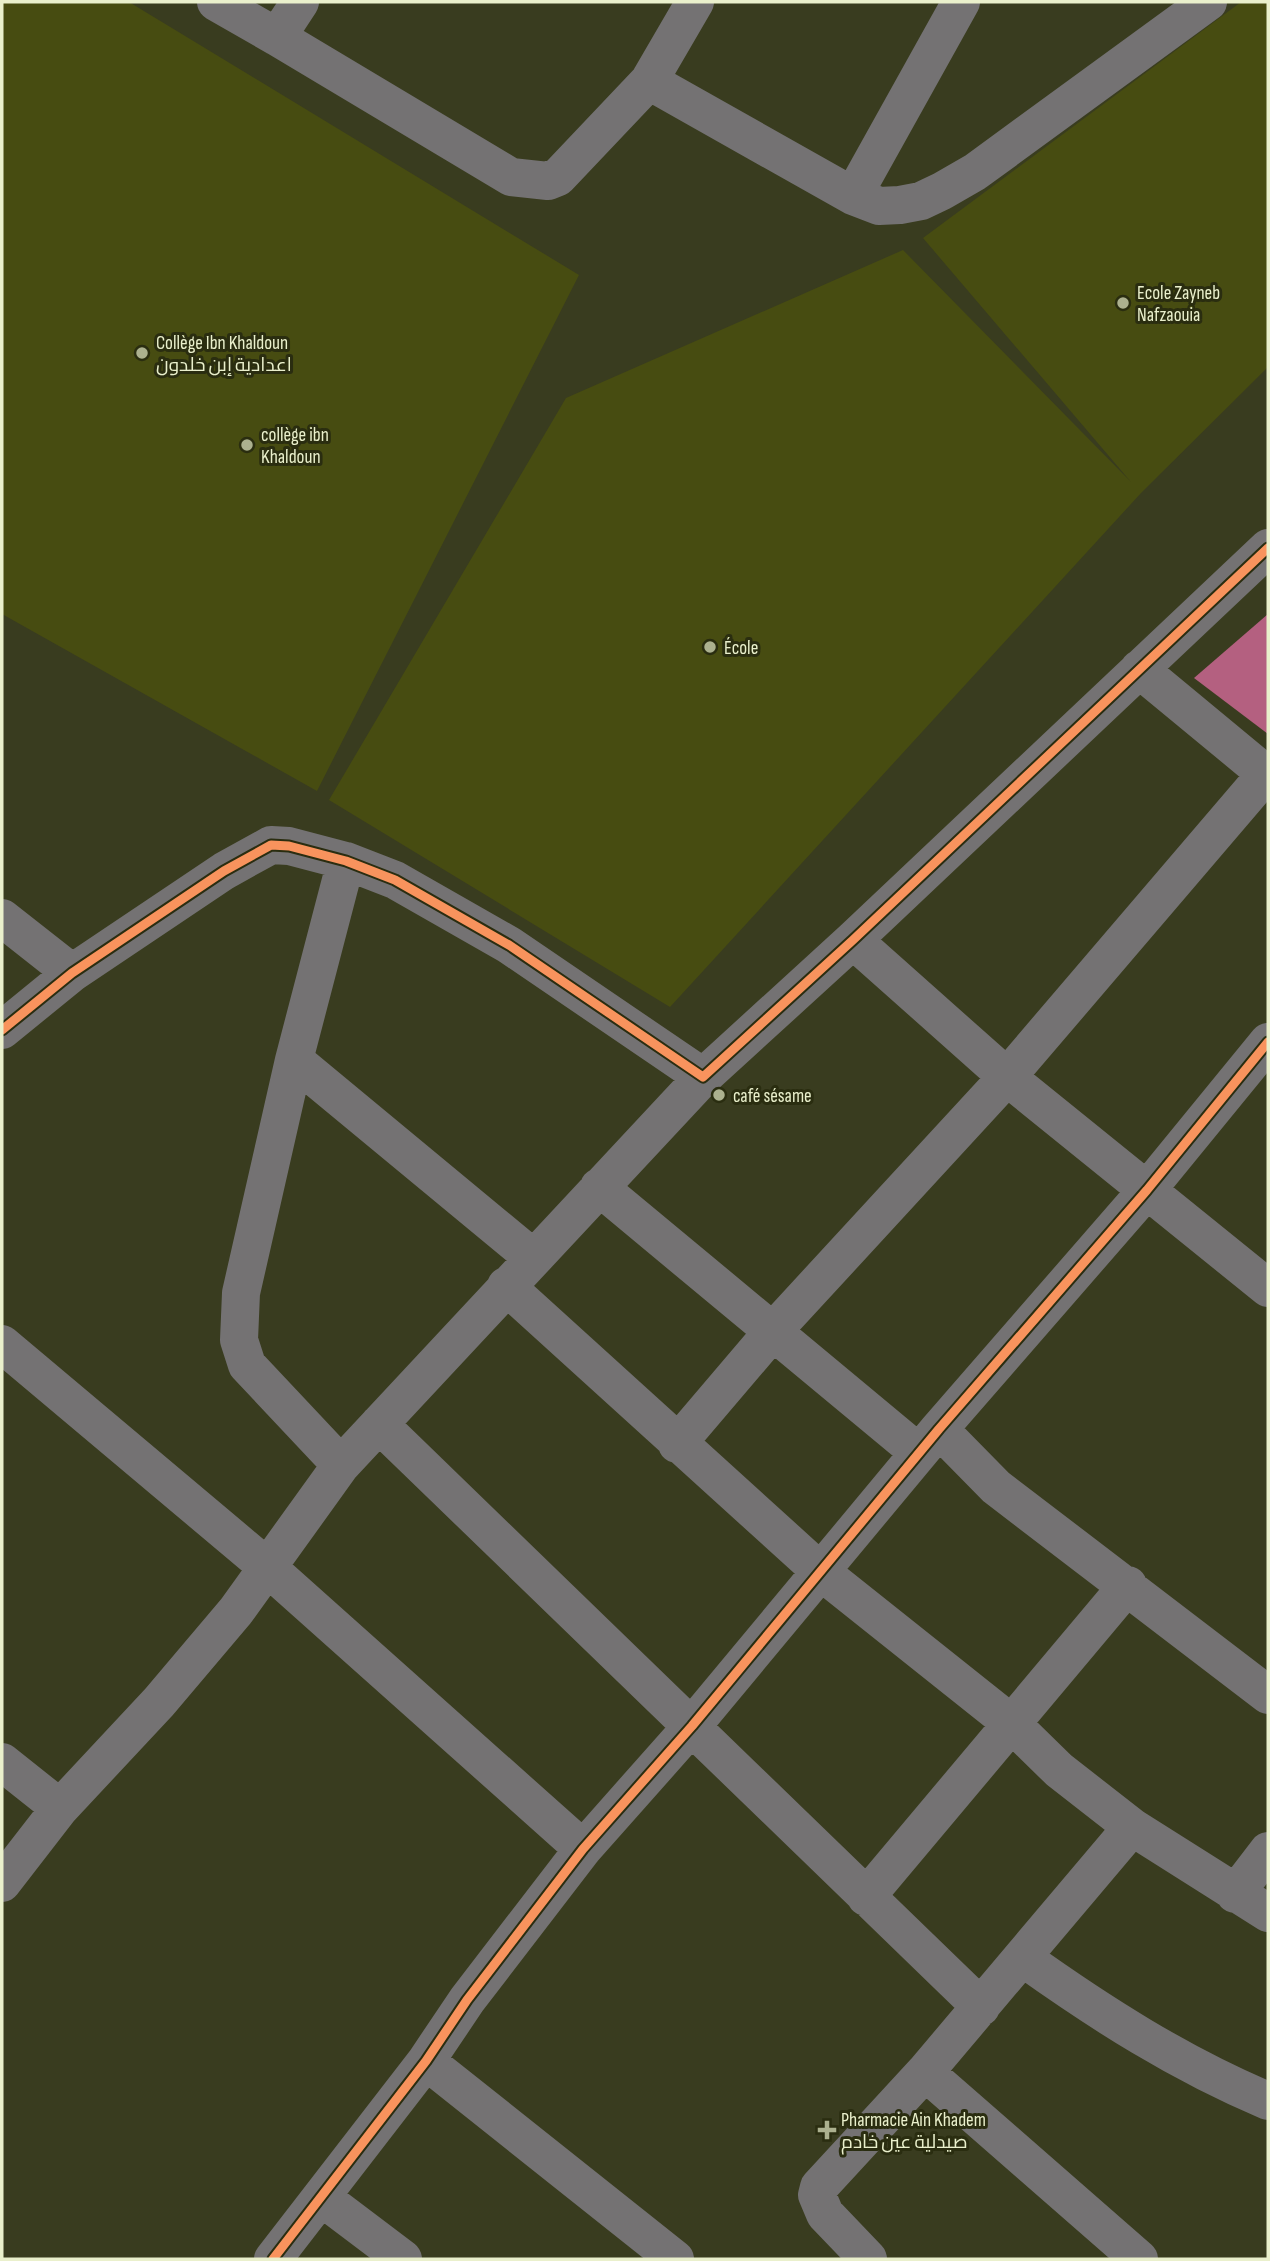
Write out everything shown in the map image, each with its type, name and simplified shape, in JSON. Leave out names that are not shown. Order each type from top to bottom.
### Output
[{"type":"street","points":[[216,2],[511,177],[532,181],[548,181],[558,177],[649,81],[695,2]]},
{"type":"street","points":[[277,37],[300,2]]},
{"type":"street","points":[[853,196],[961,2]]},
{"type":"street","points":[[649,81],[853,196],[879,206],[900,205],[921,201],[975,172],[1209,2]]},
{"type":"street","points":[[2,1883],[60,1808],[159,1702],[236,1611],[341,1465],[703,1077],[853,940],[1268,548]]},
{"type":"street","points":[[677,1444],[774,1331],[1007,1077],[1267,775],[1139,668]]},
{"type":"street","points":[[2,1030],[72,973],[257,850],[271,845],[289,846],[346,861],[395,880],[509,945],[703,1077]]},
{"type":"street","points":[[341,1465],[247,1365],[239,1340],[242,1293],[294,1060],[346,861]]},
{"type":"street","points":[[2,918],[72,973]]},
{"type":"street","points":[[853,940],[1007,1077],[1268,1288]]},
{"type":"street","points":[[273,2259],[426,2061],[474,1990],[583,1849],[692,1726],[929,1441],[1147,1190],[1268,1042]]},
{"type":"street","points":[[294,1060],[533,1258]]},
{"type":"street","points":[[599,1187],[774,1331],[996,1486],[1129,1585],[1268,1695]]},
{"type":"street","points":[[506,1286],[820,1571],[1012,1724],[1059,1770],[1132,1827],[1268,1913]]},
{"type":"street","points":[[2,1344],[267,1567],[583,1849]]},
{"type":"street","points":[[379,1424],[981,2007]]},
{"type":"street","points":[[866,1897],[1129,1585]]},
{"type":"street","points":[[2,1762],[60,1808]]},
{"type":"street","points":[[868,2259],[825,2214],[817,2195],[820,2187],[925,2072],[1132,1827]]},
{"type":"street","points":[[1235,1894],[1268,1851]]},
{"type":"street","points":[[1023,1958],[1080,1999],[1173,2056],[1268,2101]]},
{"type":"street","points":[[426,2061],[675,2259]]},
{"type":"street","points":[[925,2072],[1139,2259]]},
{"type":"street","points":[[321,2197],[403,2259]]},
{"type":"shaded area","name":"collège ibn Khaldoun","points":[[2,2],[129,2],[579,275],[317,791],[2,614]]},
{"type":"shaded area","name":"École","points":[[1241,2],[1268,2],[1268,367],[1141,493],[670,1007],[329,800],[566,398],[903,250],[1131,482],[923,238]]},
{"type":"shaded area","points":[[1268,614],[1268,734],[1194,678]]},
{"type":"cycle path","points":[[2,1030],[72,973],[224,871],[271,845],[289,846],[346,861],[395,880],[509,945],[703,1077],[853,940],[1268,548]]},
{"type":"cycle path","points":[[273,2259],[426,2061],[467,2000],[583,1849],[692,1726],[939,1429],[1147,1190],[1268,1042]]},
{"type":"place","name":"Ecole Zayneb Nafzaouia","points":[[1123,303]]},
{"type":"place","name":"Collège Ibn Khaldoun اعدادية إبن خلدون","points":[[142,353]]},
{"type":"place","name":"collège ibn Khaldoun","points":[[247,445]]},
{"type":"place","name":"École","points":[[710,647]]},
{"type":"place","name":"café sésame","points":[[719,1095]]},
{"type":"place","name":"Pharmacie Ain Khadem صيدلية عين خادم","points":[[827,2130]]}]
